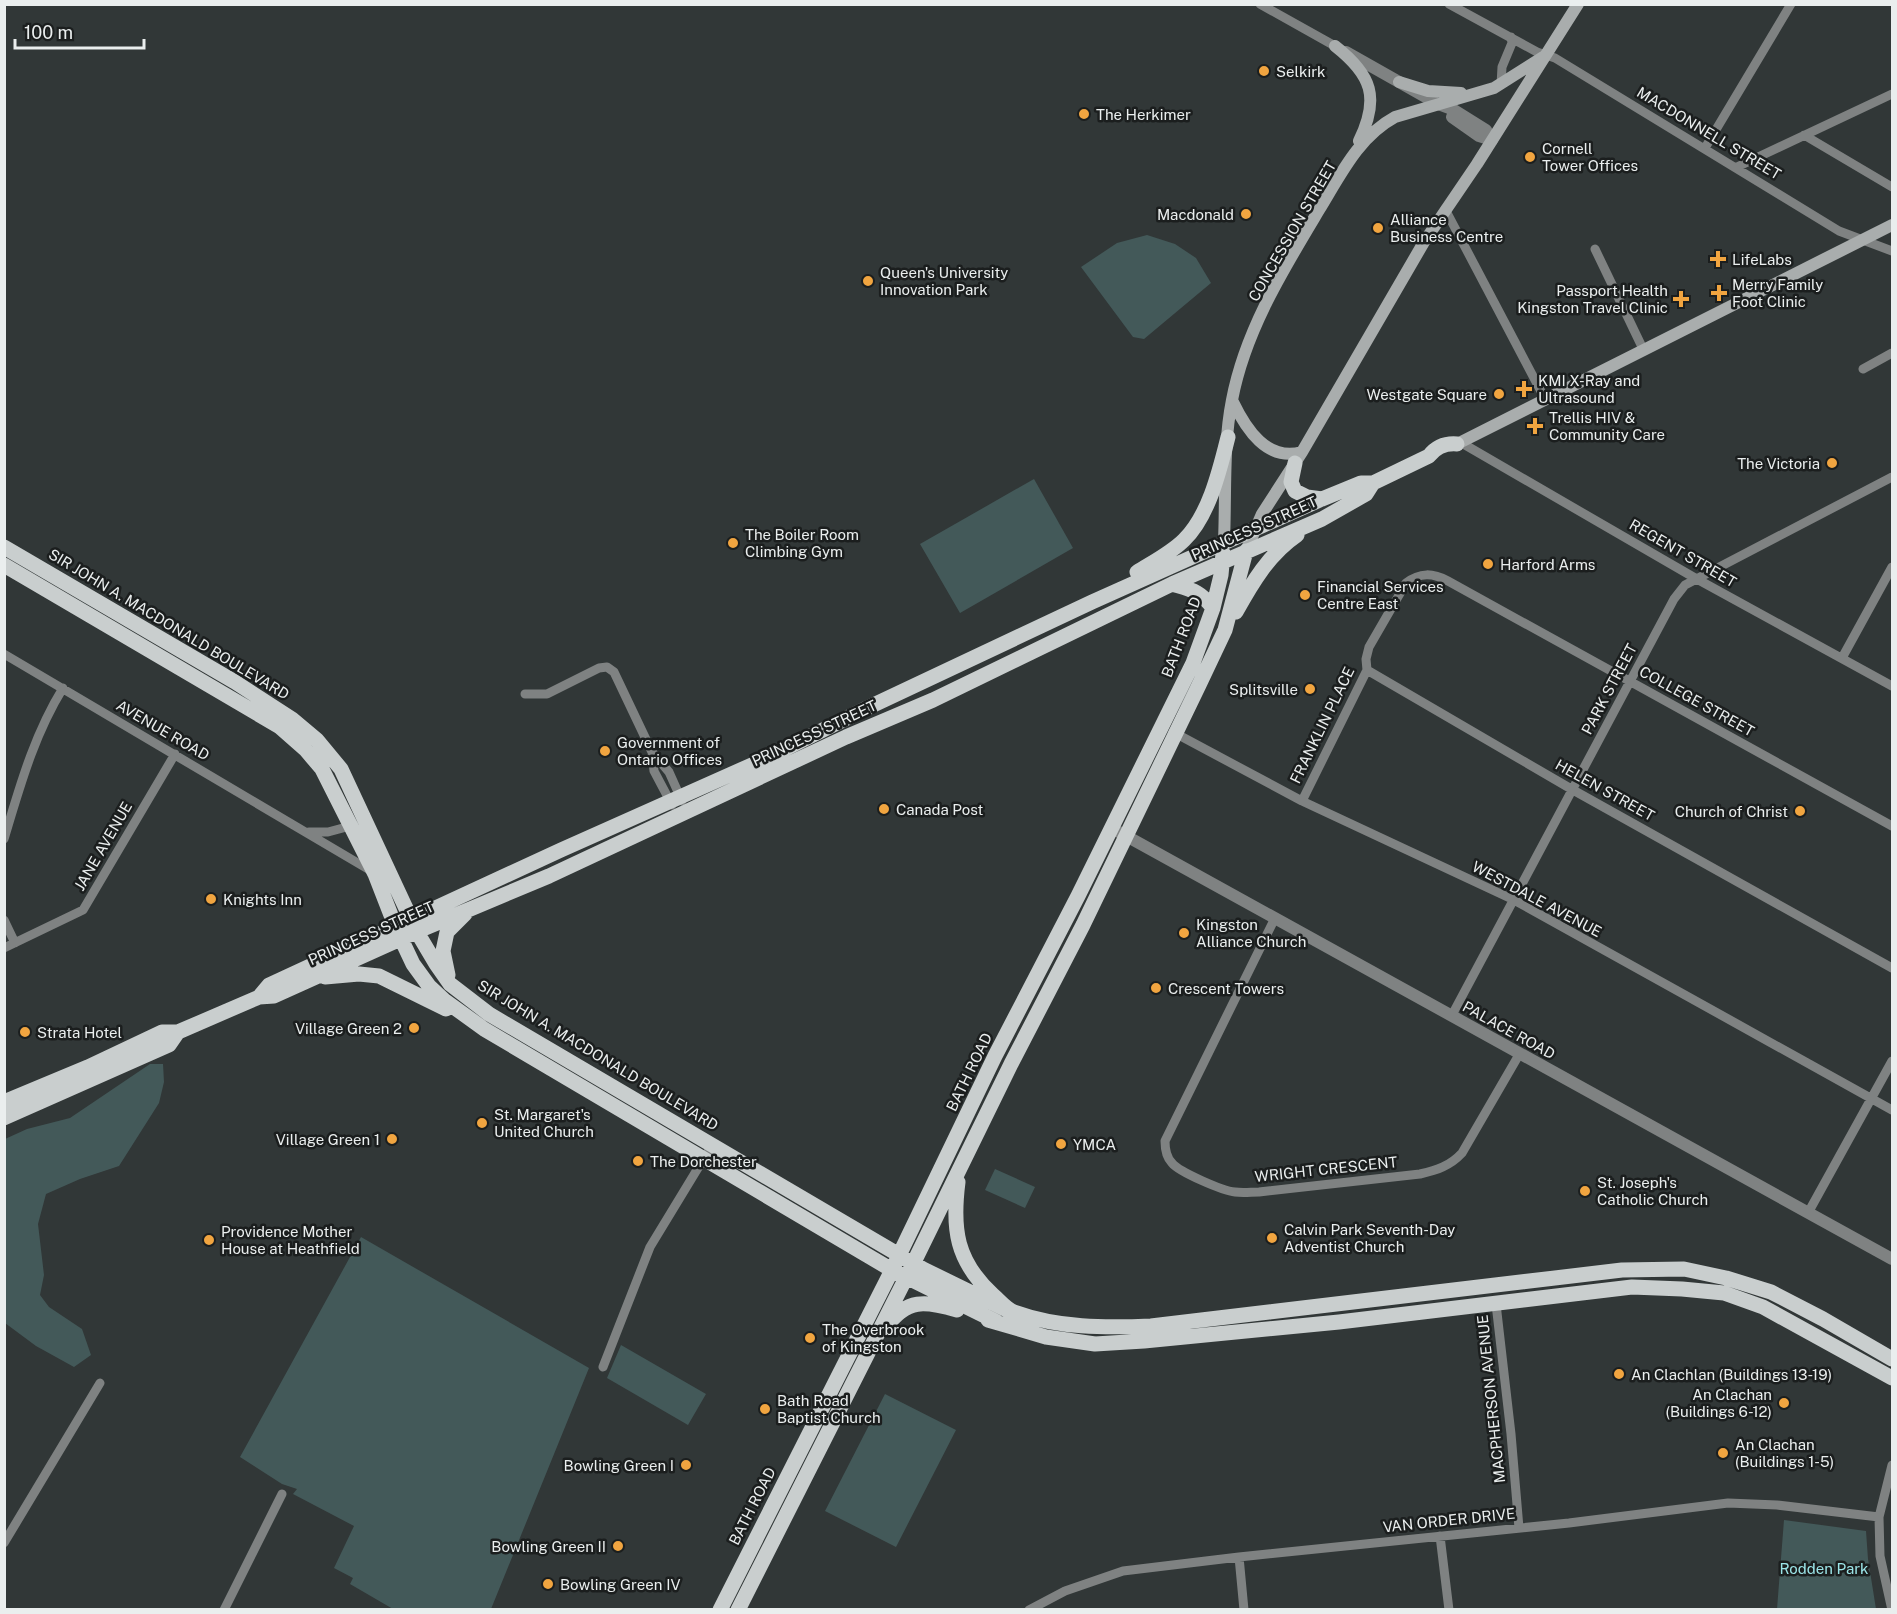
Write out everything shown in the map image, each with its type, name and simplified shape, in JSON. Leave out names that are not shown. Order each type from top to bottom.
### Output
[{"type":"main road","name":"CONCESSION STREET","points":[[1246,551],[1262,514],[1299,457],[1409,267],[1578,4]]},
{"type":"main road","points":[[1335,46],[1353,60],[1362,72],[1371,95],[1369,116],[1352,155]]},
{"type":"main road","name":"CONCESSION STREET","points":[[1224,541],[1228,437],[1232,400],[1240,370],[1255,327],[1275,285],[1352,155],[1383,123],[1406,112],[1480,93],[1501,85],[1547,55]]},
{"type":"main road","points":[[1399,82],[1435,92],[1480,93]]},
{"type":"main road","name":"PRINCESS STREET","points":[[4,1102],[169,1045],[178,1032],[259,997],[274,996],[313,978],[414,926],[1092,602],[1256,527],[1361,483],[1373,483],[1429,456],[1438,457],[1449,452],[1459,443],[1545,399],[1893,225]]},
{"type":"main road","points":[[1232,400],[1244,424],[1256,440],[1282,454],[1299,457],[1291,482],[1295,491],[1307,497],[1323,499]]},
{"type":"main road","points":[[1092,602],[1174,548],[1192,531],[1215,487],[1228,437]]},
{"type":"main road","name":"PRINCESS STREET","points":[[414,926],[470,909],[549,876],[846,737],[933,700],[1172,584],[1322,519],[1366,495],[1373,483]]},
{"type":"main road","points":[[1225,630],[1251,585],[1278,549],[1322,519]]},
{"type":"main road","name":"BATH ROAD","points":[[907,1258],[959,1170],[1126,836],[1213,608],[1221,575],[1224,541]]},
{"type":"main road","name":"SIR JOHN A. MACDONALD BOULEVARD","points":[[4,547],[235,682],[292,719],[317,740],[341,769],[375,874],[398,934],[413,964],[429,986],[444,1000],[484,1029],[1011,1312],[1052,1322],[1095,1328],[1151,1326],[1527,1280],[1622,1270],[1684,1269],[1726,1278],[1771,1292],[1893,1359]]},
{"type":"main road","name":"BATH ROAD","points":[[720,1610],[907,1258],[995,1056],[1111,827],[1225,630],[1246,551]]},
{"type":"main road","name":"SIR JOHN A. MACDONALD BOULEVARD","points":[[4,565],[280,727],[305,749],[322,769],[359,823],[414,926],[450,984],[489,1014],[899,1274],[998,1323]]},
{"type":"main road","points":[[1172,584],[1198,592],[1213,608]]},
{"type":"main road","points":[[450,984],[443,951],[447,932],[470,909]]},
{"type":"main road","name":"PRINCESS STREET","points":[[259,997],[269,985],[398,934]]},
{"type":"main road","points":[[313,978],[359,974],[380,976],[484,1029]]},
{"type":"main road","name":"PRINCESS STREET","points":[[4,1118],[91,1073]]},
{"type":"main road","points":[[959,1170],[955,1207],[957,1240],[966,1264],[981,1284],[1011,1312]]},
{"type":"main road","name":"BATH ROAD","points":[[738,1610],[863,1359],[899,1274]]},
{"type":"main road","points":[[1496,1304],[1505,1290],[1527,1280]]},
{"type":"main road","points":[[1465,1287],[1484,1294],[1496,1304]]},
{"type":"main road","points":[[863,1359],[894,1317],[910,1305],[924,1302],[1046,1337],[1095,1344],[1339,1322],[1632,1287],[1724,1293],[1763,1307],[1892,1378]]},
{"type":"street","points":[[1260,4],[1438,104],[1450,116],[1479,136],[1492,140]]},
{"type":"street","name":"MACDONNELL STREET","points":[[1449,4],[1537,52],[1555,58],[1839,231],[1893,251]]},
{"type":"street","points":[[1706,148],[1791,4]]},
{"type":"street","points":[[1501,85],[1502,67],[1512,43],[1511,37]]},
{"type":"street","points":[[1737,167],[1893,94]]},
{"type":"street","points":[[1804,135],[1893,187]]},
{"type":"street","points":[[1445,209],[1545,399]]},
{"type":"street","points":[[1595,249],[1644,351]]},
{"type":"street","points":[[1863,369],[1893,353]]},
{"type":"street","name":"REGENT STREET","points":[[1459,443],[1695,578],[1893,686]]},
{"type":"street","name":"PARK STREET","points":[[1452,1016],[1674,599],[1687,582],[1893,477]]},
{"type":"street","points":[[1842,658],[1893,567]]},
{"type":"street","name":"FRANKLIN PLACE","points":[[1302,801],[1367,670],[1366,658],[1369,647],[1406,583],[1422,574]]},
{"type":"street","name":"COLLEGE STREET","points":[[1422,574],[1441,577],[1893,826]]},
{"type":"street","name":"AVENUE ROAD","points":[[4,654],[375,874]]},
{"type":"street","points":[[525,694],[548,694],[599,668],[607,667],[614,672],[652,752],[669,772],[682,815]]},
{"type":"street","name":"HELEN STREET","points":[[1367,670],[1572,790],[1893,968]]},
{"type":"street","points":[[4,839],[28,759],[44,721],[63,688]]},
{"type":"street","name":"WESTDALE AVENUE","points":[[1168,730],[1302,801],[1514,900],[1893,1110]]},
{"type":"street","name":"JANE AVENUE","points":[[4,948],[83,910],[175,754]]},
{"type":"street","points":[[306,832],[328,832],[359,823]]},
{"type":"street","name":"PALACE ROAD","points":[[1111,827],[1893,1259]]},
{"type":"street","name":"WRIGHT CRESCENT","points":[[1275,918],[1165,1141],[1165,1150],[1175,1167],[1213,1185],[1235,1192],[1269,1191],[1439,1169],[1462,1154],[1520,1053]]},
{"type":"street","points":[[4,920],[15,943]]},
{"type":"street","points":[[1808,1213],[1893,1061]]},
{"type":"street","points":[[603,1367],[650,1247],[708,1151]]},
{"type":"street","name":"MACPHERSON AVENUE","points":[[1496,1304],[1519,1528]]},
{"type":"street","points":[[4,1544],[100,1383]]},
{"type":"street","points":[[1892,1608],[1880,1556],[1879,1517],[1893,1465]]},
{"type":"street","points":[[224,1610],[282,1494]]},
{"type":"street","name":"VAN ORDER DRIVE","points":[[1029,1610],[1065,1591],[1124,1571],[1728,1503],[1777,1504],[1879,1517]]},
{"type":"street","points":[[1440,1536],[1449,1610]]},
{"type":"street","points":[[1239,1557],[1244,1610]]},
{"type":"green space","points":[[1147,235],[1175,244],[1196,258],[1211,283],[1144,339],[1133,337],[1081,267],[1117,243]]},
{"type":"green space","points":[[1034,479],[1073,548],[960,613],[920,544]]},
{"type":"green space","points":[[150,1064],[163,1064],[164,1082],[159,1103],[119,1166],[80,1179],[46,1194],[38,1224],[44,1275],[40,1295],[49,1307],[82,1329],[91,1355],[74,1367],[36,1346],[5,1323],[5,1139],[27,1129],[70,1118]]},
{"type":"green space","points":[[995,1169],[1035,1187],[1025,1208],[985,1190]]},
{"type":"green space","points":[[361,1237],[589,1368],[491,1609],[393,1609],[350,1584],[353,1578],[334,1568],[354,1526],[293,1494],[297,1489],[282,1484],[240,1457]]},
{"type":"green space","points":[[621,1345],[706,1394],[688,1425],[607,1378]]},
{"type":"green space","points":[[885,1394],[956,1430],[896,1547],[825,1511]]},
{"type":"green space","name":"Rodden Park","points":[[1784,1520],[1866,1531],[1876,1609],[1777,1609]]},
{"type":"place","name":"Selkirk","points":[[1264,71]]},
{"type":"place","name":"The Herkimer","points":[[1084,114]]},
{"type":"place","name":"Cornell Tower Offices","points":[[1530,157]]},
{"type":"place","name":"Macdonald","points":[[1246,214]]},
{"type":"place","name":"Alliance Business Centre","points":[[1378,228]]},
{"type":"place","name":"LifeLabs","points":[[1718,259]]},
{"type":"place","name":"Queen's University Innovation Park","points":[[868,281]]},
{"type":"place","name":"Merry Family Foot Clinic","points":[[1719,293]]},
{"type":"place","name":"Passport Health Kingston Travel Clinic","points":[[1681,299]]},
{"type":"place","name":"KMI X-Ray and Ultrasound","points":[[1524,389]]},
{"type":"place","name":"Westgate Square","points":[[1499,394]]},
{"type":"place","name":"Trellis HIV & Community Care","points":[[1535,426]]},
{"type":"place","name":"The Victoria","points":[[1832,463]]},
{"type":"place","name":"The Boiler Room Climbing Gym","points":[[733,543]]},
{"type":"place","name":"Harford Arms","points":[[1488,564]]},
{"type":"place","name":"Financial Services Centre East","points":[[1305,595]]},
{"type":"place","name":"Splitsville","points":[[1310,689]]},
{"type":"place","name":"Government of Ontario Offices","points":[[605,751]]},
{"type":"place","name":"Canada Post","points":[[884,809]]},
{"type":"place","name":"Church of Christ","points":[[1800,811]]},
{"type":"place","name":"Knights Inn","points":[[211,899]]},
{"type":"place","name":"Kingston Alliance Church","points":[[1184,933]]},
{"type":"place","name":"Crescent Towers","points":[[1156,988]]},
{"type":"place","name":"Village Green 2","points":[[414,1028]]},
{"type":"place","name":"Strata Hotel","points":[[25,1032]]},
{"type":"place","name":"St. Margaret's United Church","points":[[482,1123]]},
{"type":"place","name":"Village Green 1","points":[[392,1139]]},
{"type":"place","name":"YMCA","points":[[1061,1144]]},
{"type":"place","name":"The Dorchester","points":[[638,1161]]},
{"type":"place","name":"St. Joseph's Catholic Church","points":[[1585,1191]]},
{"type":"place","name":"Calvin Park Seventh-Day Adventist Church","points":[[1272,1238]]},
{"type":"place","name":"Providence Mother House at Heathfield","points":[[209,1240]]},
{"type":"place","name":"The Overbrook of Kingston","points":[[810,1338]]},
{"type":"place","name":"An Clachlan (Buildings 13-19)","points":[[1619,1374]]},
{"type":"place","name":"An Clachan (Buildings 6-12)","points":[[1784,1403]]},
{"type":"place","name":"Bath Road Baptist Church","points":[[765,1409]]},
{"type":"place","name":"An Clachan (Buildings 1-5)","points":[[1723,1453]]},
{"type":"place","name":"Bowling Green I","points":[[686,1465]]},
{"type":"place","name":"Bowling Green II","points":[[618,1546]]},
{"type":"place","name":"Bowling Green IV","points":[[548,1584]]}]
